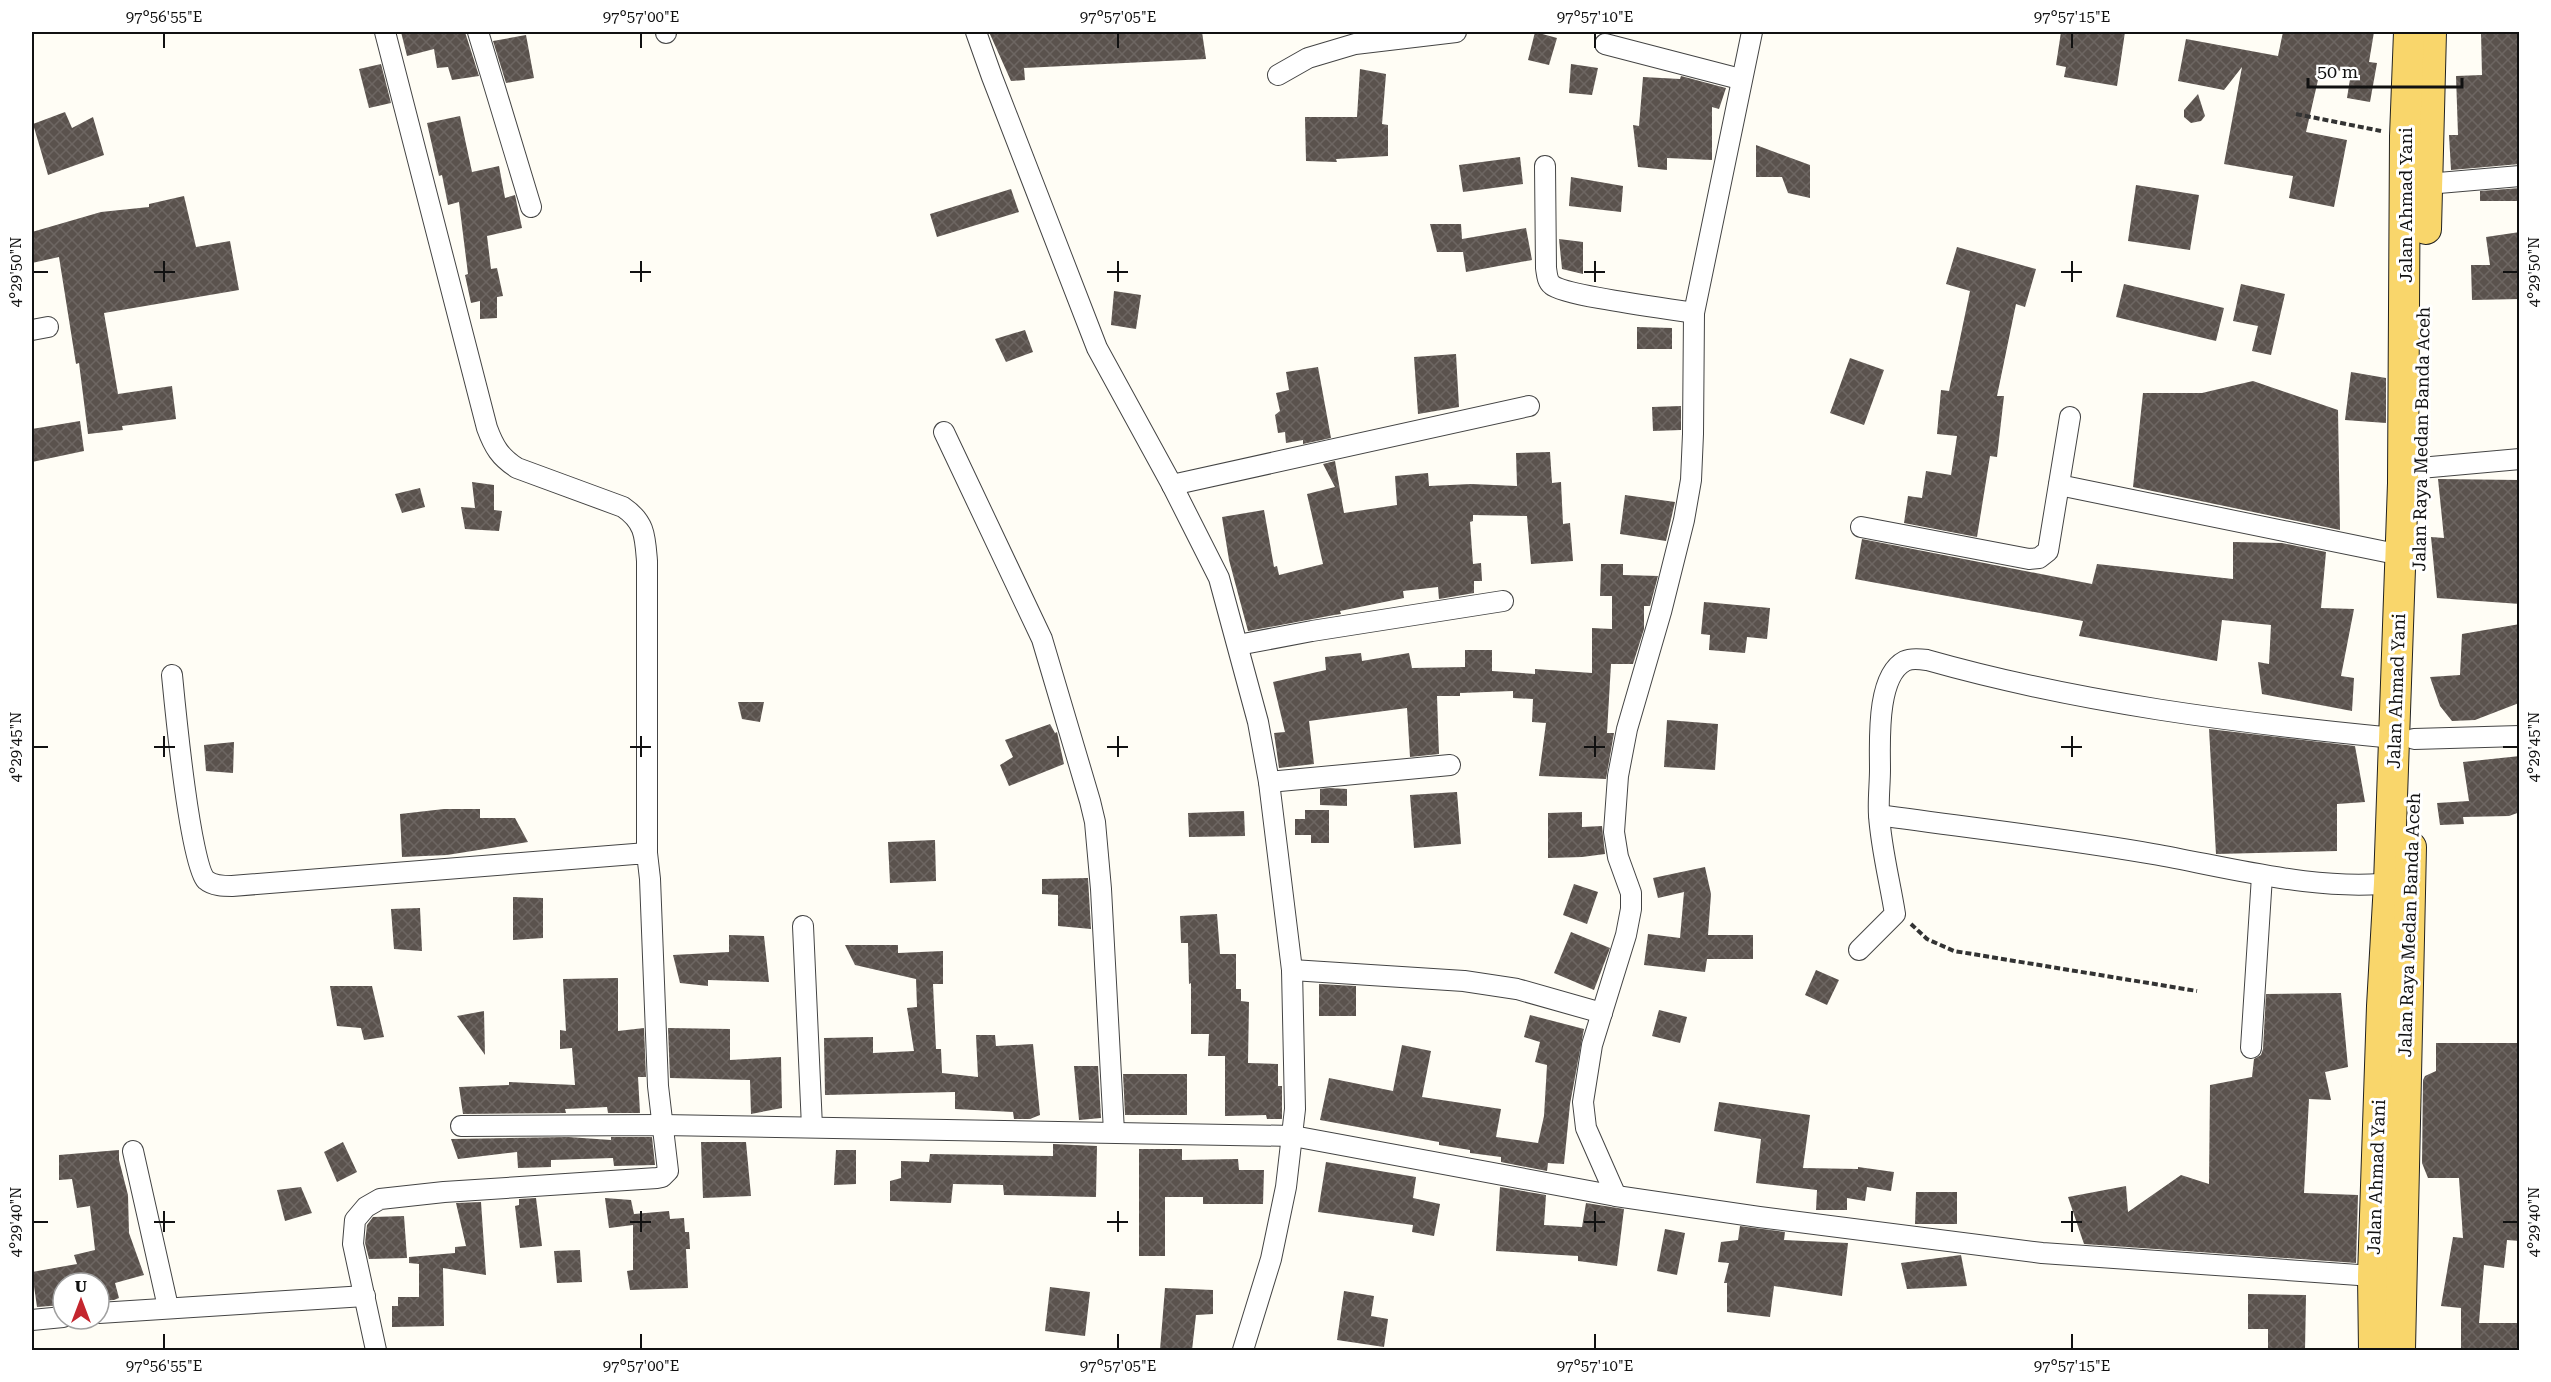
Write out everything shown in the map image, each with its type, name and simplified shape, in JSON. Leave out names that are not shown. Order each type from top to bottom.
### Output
[{"type":"main road","name":"Jalan Ahmad Yani","points":[[2374,1350],[2373,1276],[2382,1006],[2399,882],[2404,738],[2401,555],[2405,136],[2409,32]]},
{"type":"main road","name":"Jalan Raya Medan Banda Aceh","points":[[2404,738],[2420,468],[2431,32]]},
{"type":"main road","name":"Jalan Raya Medan Banda Aceh","points":[[2399,882],[2400,1350]]},
{"type":"street","points":[[376,1350],[352,1244],[355,1220],[366,1207],[380,1199],[662,1176],[668,1171],[662,1125],[647,853],[647,561],[643,529],[635,516],[623,507],[517,468],[495,449],[484,417],[385,32]]},
{"type":"street","points":[[478,32],[531,207]]},
{"type":"street","points":[[976,32],[1097,348],[1220,578],[1258,722],[1269,782],[1292,970],[1295,1109],[1286,1187],[1271,1259],[1243,1350]]},
{"type":"street","points":[[1278,75],[1308,58],[1355,44],[1456,32]]},
{"type":"street","points":[[1616,1196],[1586,1128],[1583,1102],[1592,1045],[1626,935],[1631,909],[1631,892],[1618,857],[1614,832],[1618,776],[1627,729],[1661,612],[1684,520],[1691,480],[1694,313],[1740,79],[1752,32]]},
{"type":"street","points":[[1605,44],[1740,79]]},
{"type":"street","points":[[1545,166],[1546,268],[1552,286],[1572,293],[1694,313]]},
{"type":"street","points":[[2427,184],[2520,176]]},
{"type":"street","points":[[1172,485],[1529,406]]},
{"type":"street","points":[[1861,527],[2029,559],[2039,558],[2048,551],[2070,417]]},
{"type":"street","points":[[944,432],[1042,639],[1090,801],[1095,822],[1101,889],[1114,1132]]},
{"type":"street","points":[[2420,468],[2520,459]]},
{"type":"street","points":[[2059,485],[2401,555]]},
{"type":"street","points":[[1238,645],[1503,601]]},
{"type":"street","points":[[1859,950],[1895,914],[1879,815],[1879,739],[1883,704],[1889,681],[1905,661],[1917,658],[1994,679],[2197,716],[2288,728],[2404,738],[2520,736]]},
{"type":"street","points":[[172,675],[184,785],[198,861],[202,875],[211,883],[232,886],[647,853]]},
{"type":"street","points":[[1269,782],[1449,765]]},
{"type":"street","points":[[1879,815],[2154,854],[2262,876],[2321,882],[2399,882]]},
{"type":"street","points":[[2251,1048],[2262,876]]},
{"type":"street","points":[[803,926],[812,1127]]},
{"type":"street","points":[[1292,970],[1464,981],[1517,989],[1602,1013]]},
{"type":"street","points":[[461,1126],[662,1125],[1293,1136],[1616,1196],[2042,1253],[2373,1276]]},
{"type":"street","points":[[134,1151],[168,1307]]},
{"type":"street","points":[[111,1312],[365,1296]]},
{"type":"street","points":[[32,1320],[51,1318]]},
{"type":"path","points":[[2295,114],[2405,136]]},
{"type":"path","points":[[1895,914],[1928,939],[1954,951],[2197,991]]},
{"type":"building","points":[[401,32],[465,32],[479,76],[452,80],[448,67],[437,68],[434,49],[407,56]]},
{"type":"building","points":[[989,32],[1202,32],[1206,59],[1024,68],[1025,80],[1011,81]]},
{"type":"building","points":[[1535,32],[1557,38],[1549,65],[1528,60]]},
{"type":"building","points":[[2061,32],[2125,32],[2117,86],[2064,77],[2066,67],[2056,65]]},
{"type":"building","points":[[2283,32],[2374,32],[2369,62],[2377,63],[2370,102],[2347,98],[2351,73],[2321,67],[2306,132],[2347,140],[2334,207],[2289,198],[2293,176],[2224,164],[2242,67],[2224,90],[2178,81],[2186,39],[2278,56]]},
{"type":"building","points":[[2481,32],[2520,32],[2520,164],[2451,170],[2449,135],[2458,135],[2456,76],[2482,75]]},
{"type":"building","points":[[526,35],[534,78],[506,83],[493,41]]},
{"type":"building","points":[[381,64],[391,103],[369,108],[359,69]]},
{"type":"building","points":[[1571,64],[1598,68],[1592,95],[1569,93]]},
{"type":"building","points":[[1360,69],[1386,74],[1382,124],[1388,125],[1388,156],[1336,159],[1337,162],[1306,161],[1305,117],[1357,117]]},
{"type":"building","points":[[1681,76],[1726,88],[1719,109],[1712,107],[1712,160],[1667,158],[1667,170],[1638,167],[1633,125],[1639,126],[1643,77],[1680,79]]},
{"type":"building","points":[[2198,94],[2205,116],[2201,121],[2191,123],[2184,117],[2184,110]]},
{"type":"building","points":[[65,112],[72,128],[93,117],[104,155],[48,175],[33,124]]},
{"type":"building","points":[[460,116],[472,172],[499,166],[505,198],[515,195],[522,228],[487,236],[491,269],[497,268],[503,296],[497,297],[497,318],[480,319],[480,301],[471,303],[465,275],[468,274],[459,202],[448,205],[427,123]]},
{"type":"building","points":[[1756,145],[1810,165],[1810,198],[1788,193],[1782,177],[1756,177]]},
{"type":"building","points":[[1520,157],[1523,184],[1463,192],[1459,165]]},
{"type":"building","points":[[1571,177],[1623,186],[1621,212],[1569,206]]},
{"type":"building","points":[[2136,185],[2199,195],[2190,250],[2128,241]]},
{"type":"building","points":[[2520,188],[2520,201],[2480,201],[2480,191]]},
{"type":"building","points":[[1011,189],[1019,212],[937,237],[930,214]]},
{"type":"building","points":[[184,196],[196,247],[230,241],[239,290],[104,313],[118,394],[172,386],[176,419],[122,426],[123,430],[88,434],[79,363],[76,364],[59,257],[32,263],[32,232],[101,212],[149,207],[149,204]]},
{"type":"building","points":[[1430,224],[1461,224],[1462,239],[1526,228],[1532,260],[1466,272],[1463,252],[1437,252]]},
{"type":"building","points":[[2520,232],[2520,299],[2472,300],[2471,265],[2490,265],[2486,237]]},
{"type":"building","points":[[1559,239],[1583,242],[1583,274],[1562,269]]},
{"type":"building","points":[[1957,247],[2036,269],[2025,307],[2016,304],[1997,396],[2004,396],[1997,457],[1990,456],[1977,537],[1904,523],[1908,496],[1922,498],[1926,471],[1951,475],[1957,436],[1937,434],[1941,390],[1949,391],[1970,291],[1946,284]]},
{"type":"building","points":[[2124,284],[2224,308],[2216,341],[2116,317]]},
{"type":"building","points":[[2241,284],[2285,294],[2271,355],[2252,351],[2258,326],[2233,321]]},
{"type":"building","points":[[1114,291],[1141,295],[1136,329],[1111,325]]},
{"type":"building","points":[[1637,327],[1672,328],[1672,349],[1637,349]]},
{"type":"building","points":[[1025,330],[1033,352],[1006,362],[995,339]]},
{"type":"building","points":[[1456,354],[1459,407],[1418,414],[1414,357]]},
{"type":"building","points":[[1850,358],[1884,370],[1864,425],[1830,413]]},
{"type":"building","points":[[1318,367],[1331,438],[1303,444],[1303,440],[1286,443],[1285,432],[1278,433],[1275,415],[1280,411],[1276,393],[1289,390],[1286,372]]},
{"type":"building","points":[[2351,372],[2386,378],[2386,423],[2345,420]]},
{"type":"building","points":[[2253,381],[2338,410],[2340,530],[2133,487],[2143,393],[2202,393]]},
{"type":"building","points":[[1681,406],[1681,430],[1653,431],[1652,407]]},
{"type":"building","points":[[80,421],[84,451],[32,462],[32,429]]},
{"type":"building","points":[[1550,452],[1552,483],[1561,482],[1563,524],[1570,523],[1573,561],[1531,564],[1527,516],[1473,515],[1473,521],[1470,522],[1473,564],[1481,563],[1482,581],[1474,581],[1474,593],[1439,599],[1438,587],[1403,591],[1404,598],[1340,611],[1341,614],[1248,631],[1229,560],[1222,517],[1264,510],[1274,567],[1277,566],[1279,575],[1323,564],[1307,494],[1335,487],[1323,464],[1335,461],[1344,513],[1397,505],[1395,476],[1428,473],[1429,486],[1471,484],[1517,486],[1516,453]]},
{"type":"building","points":[[2438,479],[2520,480],[2520,604],[2437,598],[2431,537],[2444,538]]},
{"type":"building","points":[[472,482],[494,485],[494,510],[502,511],[499,531],[465,529],[461,507],[475,508]]},
{"type":"building","points":[[420,488],[425,507],[402,513],[395,494]]},
{"type":"building","points":[[1625,495],[1675,502],[1666,541],[1620,534]]},
{"type":"building","points":[[1862,539],[2092,584],[2097,564],[2233,579],[2233,542],[2282,543],[2326,552],[2321,608],[2354,609],[2341,676],[2354,678],[2352,711],[2262,694],[2258,662],[2269,664],[2271,625],[2222,620],[2217,661],[2079,636],[2083,621],[1855,579]]},
{"type":"building","points":[[1601,564],[1623,564],[1623,575],[1658,576],[1650,606],[1644,606],[1644,629],[1633,664],[1611,664],[1607,733],[1614,733],[1606,779],[1539,776],[1546,723],[1532,722],[1533,699],[1513,698],[1513,691],[1437,696],[1439,754],[1410,757],[1407,708],[1309,721],[1314,764],[1279,768],[1274,733],[1285,732],[1273,682],[1326,670],[1325,657],[1361,653],[1362,661],[1409,653],[1412,668],[1465,667],[1465,650],[1492,650],[1492,671],[1535,674],[1535,669],[1592,673],[1592,628],[1612,629],[1612,596],[1600,596]]},
{"type":"building","points":[[1704,602],[1770,608],[1767,639],[1747,637],[1745,653],[1709,650],[1710,635],[1701,634]]},
{"type":"building","points":[[2520,624],[2519,703],[2475,720],[2452,721],[2440,706],[2430,677],[2460,675],[2462,634]]},
{"type":"building","points":[[738,702],[764,702],[760,722],[742,719]]},
{"type":"building","points":[[1667,720],[1718,724],[1715,770],[1664,767]]},
{"type":"building","points":[[1050,724],[1055,733],[1057,732],[1064,764],[1009,786],[1000,765],[1013,757],[1005,740]]},
{"type":"building","points":[[2209,729],[2355,746],[2365,802],[2337,804],[2337,851],[2216,854]]},
{"type":"building","points":[[234,742],[233,773],[206,771],[204,745]]},
{"type":"building","points":[[2520,756],[2520,812],[2509,816],[2463,817],[2464,824],[2440,825],[2437,803],[2469,801],[2463,762]]},
{"type":"building","points":[[1320,789],[1347,789],[1347,806],[1320,805]]},
{"type":"building","points":[[1457,792],[1461,844],[1414,848],[1410,795]]},
{"type":"building","points":[[444,809],[480,809],[480,818],[515,818],[528,842],[447,855],[402,857],[400,814]]},
{"type":"building","points":[[1305,810],[1329,810],[1329,843],[1311,843],[1311,835],[1295,835],[1295,819],[1305,819]]},
{"type":"building","points":[[1244,811],[1245,836],[1189,837],[1188,813]]},
{"type":"building","points":[[1582,812],[1582,827],[1602,826],[1605,854],[1548,858],[1548,813]]},
{"type":"building","points":[[935,840],[936,881],[890,883],[888,842]]},
{"type":"building","points":[[1705,867],[1711,894],[1708,935],[1753,935],[1753,959],[1707,959],[1705,972],[1644,965],[1648,934],[1680,938],[1684,892],[1658,898],[1653,878]]},
{"type":"building","points":[[1088,878],[1091,929],[1058,926],[1058,895],[1042,894],[1042,879]]},
{"type":"building","points":[[1574,884],[1598,892],[1587,924],[1563,915]]},
{"type":"building","points":[[513,897],[543,898],[543,938],[513,940]]},
{"type":"building","points":[[420,908],[422,951],[394,949],[391,909]]},
{"type":"building","points":[[1217,914],[1220,954],[1236,954],[1236,989],[1241,989],[1241,1001],[1249,1002],[1248,1063],[1278,1064],[1278,1086],[1282,1086],[1282,1119],[1267,1119],[1266,1115],[1225,1116],[1225,1056],[1208,1056],[1209,1034],[1191,1034],[1188,943],[1181,943],[1180,916]]},
{"type":"building","points":[[1571,932],[1610,948],[1594,990],[1554,973]]},
{"type":"building","points":[[729,935],[764,936],[769,982],[708,980],[708,986],[680,983],[673,955],[729,952]]},
{"type":"building","points":[[845,945],[898,945],[898,953],[943,951],[943,984],[933,984],[936,1049],[941,1049],[942,1073],[978,1077],[976,1035],[995,1035],[996,1046],[1033,1044],[1040,1115],[1030,1119],[1014,1119],[1013,1112],[955,1109],[955,1092],[825,1095],[824,1038],[873,1037],[873,1053],[914,1051],[907,1008],[917,1007],[916,979],[855,965]]},
{"type":"building","points":[[1816,970],[1839,980],[1827,1005],[1805,995]]},
{"type":"building","points":[[618,978],[618,1031],[644,1028],[646,1077],[638,1077],[640,1113],[608,1113],[607,1107],[565,1109],[566,1113],[463,1114],[459,1087],[509,1085],[509,1082],[575,1085],[572,1048],[560,1049],[560,1030],[566,1031],[563,979]]},
{"type":"building","points":[[1319,984],[1356,986],[1356,1016],[1319,1016]]},
{"type":"building","points":[[330,986],[372,986],[384,1037],[364,1040],[361,1028],[337,1026]]},
{"type":"building","points":[[2341,993],[2348,1067],[2325,1072],[2331,1100],[2309,1099],[2304,1193],[2358,1195],[2356,1263],[2084,1244],[2068,1197],[2126,1186],[2128,1212],[2181,1175],[2209,1184],[2210,1085],[2252,1077],[2254,1059],[2261,1055],[2263,1049],[2266,994]]},
{"type":"building","points":[[1659,1010],[1687,1017],[1680,1043],[1652,1036]]},
{"type":"building","points":[[484,1011],[485,1055],[457,1016]]},
{"type":"building","points":[[1530,1015],[1584,1029],[1570,1104],[1564,1164],[1548,1163],[1547,1171],[1501,1162],[1501,1157],[1470,1153],[1470,1150],[1439,1145],[1439,1142],[1320,1120],[1329,1078],[1393,1091],[1402,1045],[1431,1051],[1422,1097],[1501,1109],[1496,1137],[1538,1143],[1544,1116],[1547,1065],[1535,1062],[1540,1042],[1524,1037]]},
{"type":"building","points":[[668,1028],[730,1029],[730,1060],[781,1057],[782,1108],[751,1114],[750,1080],[670,1078]]},
{"type":"building","points":[[2436,1043],[2520,1043],[2520,1241],[2507,1240],[2504,1268],[2484,1265],[2479,1323],[2519,1323],[2519,1350],[2461,1350],[2461,1308],[2441,1306],[2453,1237],[2463,1238],[2459,1178],[2428,1178],[2422,1163],[2423,1080],[2425,1076],[2436,1071]]},
{"type":"building","points":[[1074,1066],[1098,1066],[1101,1118],[1079,1120]]},
{"type":"building","points":[[1123,1074],[1187,1074],[1187,1115],[1125,1115]]},
{"type":"building","points":[[1719,1102],[1810,1115],[1803,1168],[1858,1169],[1858,1167],[1894,1172],[1891,1191],[1867,1187],[1865,1201],[1847,1198],[1847,1210],[1816,1210],[1817,1190],[1756,1183],[1761,1139],[1714,1131]]},
{"type":"building","points":[[568,1137],[611,1140],[611,1137],[652,1137],[655,1165],[614,1166],[613,1158],[551,1160],[551,1167],[518,1168],[517,1152],[458,1159],[451,1139]]},
{"type":"building","points":[[343,1142],[357,1172],[337,1182],[324,1152]]},
{"type":"building","points":[[701,1142],[746,1142],[751,1196],[703,1198]]},
{"type":"building","points":[[1053,1144],[1097,1146],[1096,1197],[1004,1195],[1003,1185],[953,1184],[951,1203],[890,1201],[890,1181],[901,1178],[901,1161],[929,1162],[930,1154],[1053,1156]]},
{"type":"building","points":[[1139,1149],[1182,1149],[1182,1160],[1238,1159],[1239,1170],[1264,1170],[1263,1204],[1203,1204],[1203,1197],[1165,1197],[1165,1256],[1139,1256]]},
{"type":"building","points":[[119,1150],[119,1160],[128,1195],[129,1233],[144,1275],[115,1283],[119,1298],[114,1300],[111,1300],[111,1271],[51,1271],[51,1306],[37,1307],[32,1272],[77,1264],[74,1255],[95,1250],[90,1206],[77,1208],[72,1179],[59,1180],[59,1155]]},
{"type":"building","points":[[836,1150],[856,1150],[856,1184],[834,1185]]},
{"type":"building","points":[[1326,1162],[1416,1177],[1413,1198],[1440,1204],[1434,1236],[1412,1232],[1413,1225],[1318,1212]]},
{"type":"building","points":[[301,1187],[312,1213],[285,1221],[277,1190]]},
{"type":"building","points":[[1500,1187],[1546,1195],[1544,1225],[1582,1227],[1586,1203],[1624,1209],[1617,1266],[1578,1261],[1578,1256],[1496,1251]]},
{"type":"building","points":[[1916,1192],[1957,1192],[1957,1224],[1915,1224]]},
{"type":"building","points":[[536,1198],[542,1246],[520,1248],[515,1206],[519,1205],[519,1199]]},
{"type":"building","points":[[605,1198],[631,1200],[634,1214],[669,1211],[670,1219],[684,1218],[685,1232],[689,1232],[690,1249],[686,1249],[688,1288],[630,1290],[627,1271],[633,1270],[633,1225],[609,1228]]},
{"type":"building","points":[[481,1202],[486,1275],[443,1268],[444,1326],[392,1327],[392,1306],[398,1306],[398,1297],[419,1297],[419,1264],[409,1263],[409,1257],[455,1253],[455,1247],[466,1246],[456,1203]]},
{"type":"building","points":[[404,1216],[407,1258],[369,1259],[365,1243],[367,1225],[373,1217]]},
{"type":"building","points":[[1740,1226],[1785,1232],[1784,1240],[1848,1243],[1842,1296],[1774,1286],[1770,1317],[1727,1312],[1727,1283],[1724,1283],[1729,1263],[1718,1262],[1721,1242],[1738,1240]]},
{"type":"building","points":[[1665,1229],[1685,1233],[1677,1275],[1657,1271]]},
{"type":"building","points":[[580,1250],[582,1282],[557,1283],[554,1251]]},
{"type":"building","points":[[1961,1255],[1967,1286],[1907,1289],[1901,1263]]},
{"type":"building","points":[[1050,1287],[1090,1292],[1085,1336],[1045,1331]]},
{"type":"building","points":[[1165,1288],[1213,1290],[1213,1314],[1196,1315],[1192,1350],[1160,1350]]},
{"type":"building","points":[[1344,1291],[1374,1296],[1371,1316],[1388,1319],[1384,1347],[1337,1340]]},
{"type":"building","points":[[2248,1294],[2306,1295],[2305,1350],[2268,1350],[2268,1329],[2248,1329]]}]
